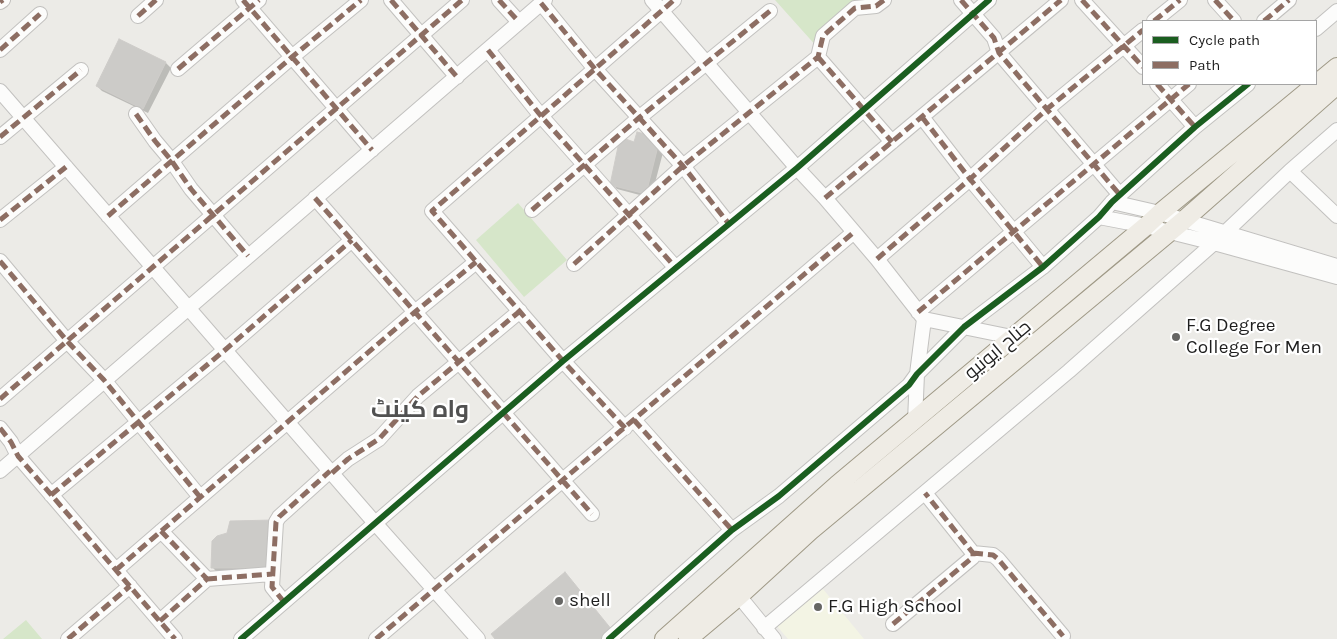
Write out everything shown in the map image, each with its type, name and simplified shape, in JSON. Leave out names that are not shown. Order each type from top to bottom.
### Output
[{"type":"main road","name":"جناح ایونیو","points":[[1317,83],[1337,67]]},
{"type":"main road","name":"جناح ایونیو","points":[[664,639],[837,485],[1315,85]]},
{"type":"main road","name":"جناح ایونیو","points":[[688,639],[739,596],[810,531],[1184,220],[1337,85]]},
{"type":"street","points":[[138,16],[156,0]]},
{"type":"street","points":[[108,216],[361,0]]},
{"type":"street","points":[[391,0],[457,77]]},
{"type":"street","points":[[0,399],[462,0]]},
{"type":"street","points":[[499,0],[520,22]]},
{"type":"street","points":[[652,0],[877,259],[921,316],[1012,337]]},
{"type":"street","points":[[674,0],[432,211],[563,362],[630,424],[732,530]]},
{"type":"street","points":[[574,264],[683,166],[818,56],[823,36],[855,8],[876,6],[884,0]]},
{"type":"street","points":[[961,0],[994,38],[998,52],[1094,164],[1116,198],[1337,266]]},
{"type":"street","points":[[241,639],[563,362],[797,168],[989,0]]},
{"type":"street","points":[[1082,0],[1142,66]]},
{"type":"street","points":[[1155,20],[1180,0]]},
{"type":"street","points":[[1215,0],[1233,20]]},
{"type":"street","points":[[1265,20],[1289,0]]},
{"type":"street","points":[[825,198],[1057,1]]},
{"type":"street","points":[[0,471],[543,2],[595,69],[683,166],[729,224]]},
{"type":"street","points":[[178,70],[251,3],[292,57],[372,150]]},
{"type":"street","points":[[532,210],[640,117],[770,11]]},
{"type":"street","points":[[1317,28],[1337,11]]},
{"type":"street","points":[[0,50],[40,14]]},
{"type":"street","points":[[877,259],[970,180],[1047,109],[1142,31]]},
{"type":"street","points":[[488,50],[541,116],[676,268]]},
{"type":"street","points":[[818,56],[892,142]]},
{"type":"street","points":[[0,137],[81,70]]},
{"type":"street","points":[[1158,85],[1195,127]]},
{"type":"street","points":[[915,421],[921,316],[1014,231],[1188,85]]},
{"type":"street","points":[[609,639],[732,530],[779,496],[909,385],[917,374],[964,327],[1043,267],[1195,127],[1247,85]]},
{"type":"street","points":[[0,91],[478,639]]},
{"type":"street","points":[[136,114],[155,141],[172,160],[191,189],[248,256]]},
{"type":"street","points":[[922,117],[970,180],[1043,267]]},
{"type":"street","points":[[764,628],[1069,371],[1214,243],[1290,171],[1337,130]]},
{"type":"street","points":[[0,220],[66,166]]},
{"type":"street","points":[[1290,171],[1337,216]]},
{"type":"street","points":[[315,198],[592,514]]},
{"type":"street","points":[[1099,217],[1146,226],[1214,243],[1337,278]]},
{"type":"street","points":[[376,639],[854,232]]},
{"type":"street","points":[[51,495],[352,240]]},
{"type":"street","points":[[0,261],[67,341],[104,380],[200,497]]},
{"type":"street","points":[[116,570],[415,312],[476,262]]},
{"type":"street","points":[[284,602],[272,587],[276,522],[280,517],[331,472],[379,439],[418,396],[460,363],[520,311]]},
{"type":"street","points":[[0,428],[11,442],[18,456],[175,639]]},
{"type":"street","points":[[925,493],[973,553],[993,555],[998,559],[1062,636]]},
{"type":"street","points":[[161,531],[207,579]]},
{"type":"street","points":[[893,624],[973,557],[973,553]]},
{"type":"street","points":[[160,622],[207,579],[272,574]]},
{"type":"street","points":[[68,639],[130,586]]},
{"type":"street","points":[[739,596],[774,639]]},
{"type":"shaded area","name":"F.G High School","points":[[823,589],[864,639],[788,639],[776,625]]},
{"type":"green space","points":[[775,0],[868,0],[818,48]]},
{"type":"green space","points":[[518,203],[567,260],[524,297],[476,240]]},
{"type":"green space","points":[[26,620],[42,639],[3,639]]},
{"type":"building","points":[[119,39],[166,62],[143,109],[96,86]]},
{"type":"building","points":[[637,132],[660,138],[646,194],[610,185],[620,137],[634,142]]},
{"type":"building","points":[[274,520],[271,568],[211,568],[212,541],[217,536],[227,533],[230,521]]},
{"type":"building","name":"shell","points":[[565,572],[612,630],[601,639],[495,639],[491,634]]},
{"type":"marked path","points":[[138,16],[156,0]]},
{"type":"marked path","points":[[243,0],[372,150]]},
{"type":"marked path","points":[[178,69],[259,0]]},
{"type":"marked path","points":[[108,216],[361,0]]},
{"type":"marked path","points":[[391,0],[457,77]]},
{"type":"marked path","points":[[0,399],[462,0]]},
{"type":"marked path","points":[[499,0],[519,22]]},
{"type":"marked path","points":[[625,428],[563,361],[432,211],[674,0]]},
{"type":"marked path","points":[[574,264],[683,166],[818,57],[823,36],[855,8],[876,6],[884,0]]},
{"type":"marked path","points":[[961,0],[994,38],[999,53],[1120,195]]},
{"type":"marked path","points":[[825,198],[1061,0]]},
{"type":"marked path","points":[[1082,0],[1142,66]]},
{"type":"marked path","points":[[1155,20],[1180,0]]},
{"type":"marked path","points":[[1215,0],[1233,20]]},
{"type":"marked path","points":[[1265,20],[1289,0]]},
{"type":"marked path","points":[[541,3],[595,69],[683,166],[729,224]]},
{"type":"marked path","points":[[532,210],[640,117],[770,11]]},
{"type":"marked path","points":[[0,50],[40,14]]},
{"type":"marked path","points":[[877,259],[970,179],[1047,109],[1142,31]]},
{"type":"marked path","points":[[488,50],[541,116],[676,268]]},
{"type":"marked path","points":[[818,57],[892,142]]},
{"type":"marked path","points":[[0,137],[81,70]]},
{"type":"marked path","points":[[1158,85],[1195,127]]},
{"type":"marked path","points":[[918,312],[1188,85]]},
{"type":"marked path","points":[[136,114],[191,189],[248,256]]},
{"type":"marked path","points":[[922,117],[970,179],[1043,267]]},
{"type":"marked path","points":[[0,220],[66,167]]},
{"type":"marked path","points":[[315,198],[592,514]]},
{"type":"marked path","points":[[376,639],[854,232]]},
{"type":"marked path","points":[[51,495],[225,350],[352,240]]},
{"type":"marked path","points":[[0,261],[67,341],[104,380],[200,497]]},
{"type":"marked path","points":[[116,570],[415,312],[476,262]]},
{"type":"marked path","points":[[332,473],[348,459],[379,439],[418,396],[520,311]]},
{"type":"marked path","points":[[634,420],[732,530]]},
{"type":"marked path","points":[[0,428],[11,442],[18,456],[175,639]]},
{"type":"marked path","points":[[284,602],[272,587],[276,522],[279,517],[330,471]]},
{"type":"marked path","points":[[893,624],[973,557],[973,553],[925,493]]},
{"type":"marked path","points":[[160,621],[207,579],[161,531]]},
{"type":"marked path","points":[[973,553],[993,555],[998,559],[1063,636]]},
{"type":"marked path","points":[[207,579],[272,574]]},
{"type":"marked path","points":[[68,639],[130,586]]},
{"type":"cycle path","points":[[241,639],[563,361],[797,168],[989,0]]},
{"type":"cycle path","points":[[609,639],[732,530],[779,496],[909,385],[917,374],[964,327],[1043,267],[1195,127],[1247,85]]},
{"type":"place","name":"F.G Degree College For Men","points":[[1176,337]]},
{"type":"place","name":"shell","points":[[559,601]]},
{"type":"place","name":"F.G High School","points":[[818,607]]},
{"type":"district","name":"واہ کینٹ","points":[[420,410]]}]
